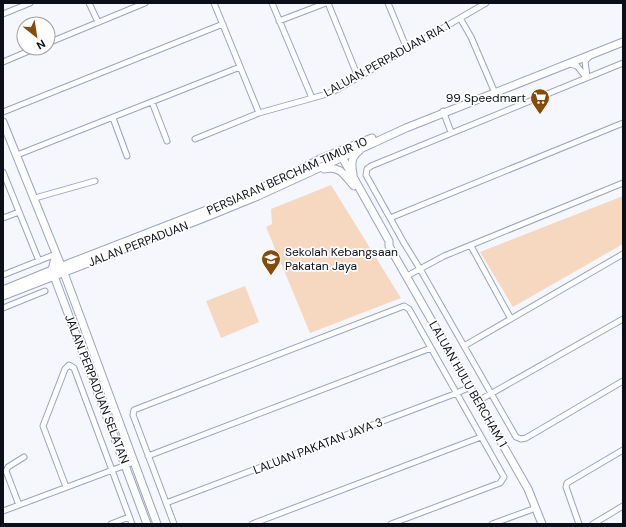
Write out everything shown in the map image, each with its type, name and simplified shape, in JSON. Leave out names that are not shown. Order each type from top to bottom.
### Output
[{"type":"street","points":[[3,14],[30,3]]},
{"type":"street","points":[[89,3],[98,22]]},
{"type":"street","points":[[214,3],[259,113]]},
{"type":"street","points":[[272,3],[312,98]]},
{"type":"street","points":[[279,21],[327,3],[358,77]]},
{"type":"street","name":"LALUAN PERPADUAN RIA 1","points":[[195,140],[259,113],[327,94],[486,3]]},
{"type":"street","points":[[56,40],[141,4]]},
{"type":"street","points":[[389,4],[407,49]]},
{"type":"street","points":[[460,18],[471,37],[494,92]]},
{"type":"street","points":[[3,112],[223,24]]},
{"type":"street","name":"PERSIARAN BERCHAM TIMUR 10","points":[[62,270],[135,238],[292,177],[320,159],[494,92],[623,39]]},
{"type":"street","name":"PERSIARAN BERCHAM TIMUR 10","points":[[494,92],[570,64],[623,42]]},
{"type":"street","points":[[587,78],[586,61],[591,55]]},
{"type":"street","points":[[3,62],[17,56]]},
{"type":"street","points":[[623,63],[451,132],[371,166],[366,172],[368,181],[516,437],[523,438],[533,433],[623,381]]},
{"type":"street","points":[[570,64],[577,66],[587,78]]},
{"type":"street","points":[[17,155],[240,67]]},
{"type":"street","points":[[152,102],[167,141]]},
{"type":"street","points":[[443,112],[451,132]]},
{"type":"street","name":"PERSIARAN BERCHAM TIMUR 10","points":[[340,157],[443,112]]},
{"type":"street","points":[[113,118],[127,156]]},
{"type":"street","name":"JALAN PERPADUAN SELATAN","points":[[3,122],[56,254],[157,524]]},
{"type":"street","points":[[390,218],[623,123]]},
{"type":"street","points":[[355,185],[352,166],[353,157],[357,152],[382,139]]},
{"type":"street","points":[[340,157],[359,143]]},
{"type":"street","name":"JALAN PERPADUAN","points":[[3,290],[209,216],[292,177],[340,157]]},
{"type":"street","name":"LALUAN HULU BERCHAM 1","points":[[340,157],[528,489],[542,524]]},
{"type":"street","points":[[292,177],[330,167],[340,170],[355,185]]},
{"type":"street","points":[[3,172],[39,260]]},
{"type":"street","points":[[34,198],[95,181]]},
{"type":"street","points":[[407,276],[432,262],[623,183]]},
{"type":"street","points":[[3,218],[19,212]]},
{"type":"street","points":[[135,238],[146,236],[150,238]]},
{"type":"street","points":[[471,246],[510,319]]},
{"type":"street","points":[[3,275],[56,254],[53,273]]},
{"type":"street","points":[[464,346],[623,254]]},
{"type":"street","name":"JALAN PERPADUAN SELATAN","points":[[53,273],[147,524]]},
{"type":"street","name":"JALAN PERPADUAN","points":[[3,296],[53,273]]},
{"type":"street","points":[[3,308],[45,291]]},
{"type":"street","points":[[174,524],[148,456],[133,413],[134,410],[146,404],[404,306],[408,308],[503,475],[502,482],[391,524]]},
{"type":"street","points":[[478,401],[623,319]]},
{"type":"street","points":[[148,456],[431,348]]},
{"type":"street","points":[[66,487],[43,426],[65,369],[69,365],[74,368],[132,524]]},
{"type":"street","name":"LALUAN PAKATAN JAYA 3","points":[[166,502],[470,387]]},
{"type":"street","points":[[252,524],[481,437]]},
{"type":"street","points":[[579,524],[566,486],[567,483],[623,450]]},
{"type":"street","points":[[19,505],[6,471],[8,467],[24,457]]},
{"type":"street","points":[[3,511],[134,462]]},
{"type":"street","points":[[593,524],[623,506]]},
{"type":"street","points":[[492,524],[536,508]]},
{"type":"street","points":[[111,524],[129,517]]},
{"type":"shaded area","points":[[331,185],[401,298],[310,333],[266,227],[272,224],[271,209]]},
{"type":"shaded area","points":[[623,196],[623,244],[513,307],[480,252]]},
{"type":"shaded area","points":[[245,286],[259,322],[221,338],[206,301]]},
{"type":"place","name":"99 Speedmart","points":[[540,115]]},
{"type":"place","name":"Sekolah Kebangsaan Pakatan Jaya","points":[[271,276]]}]
